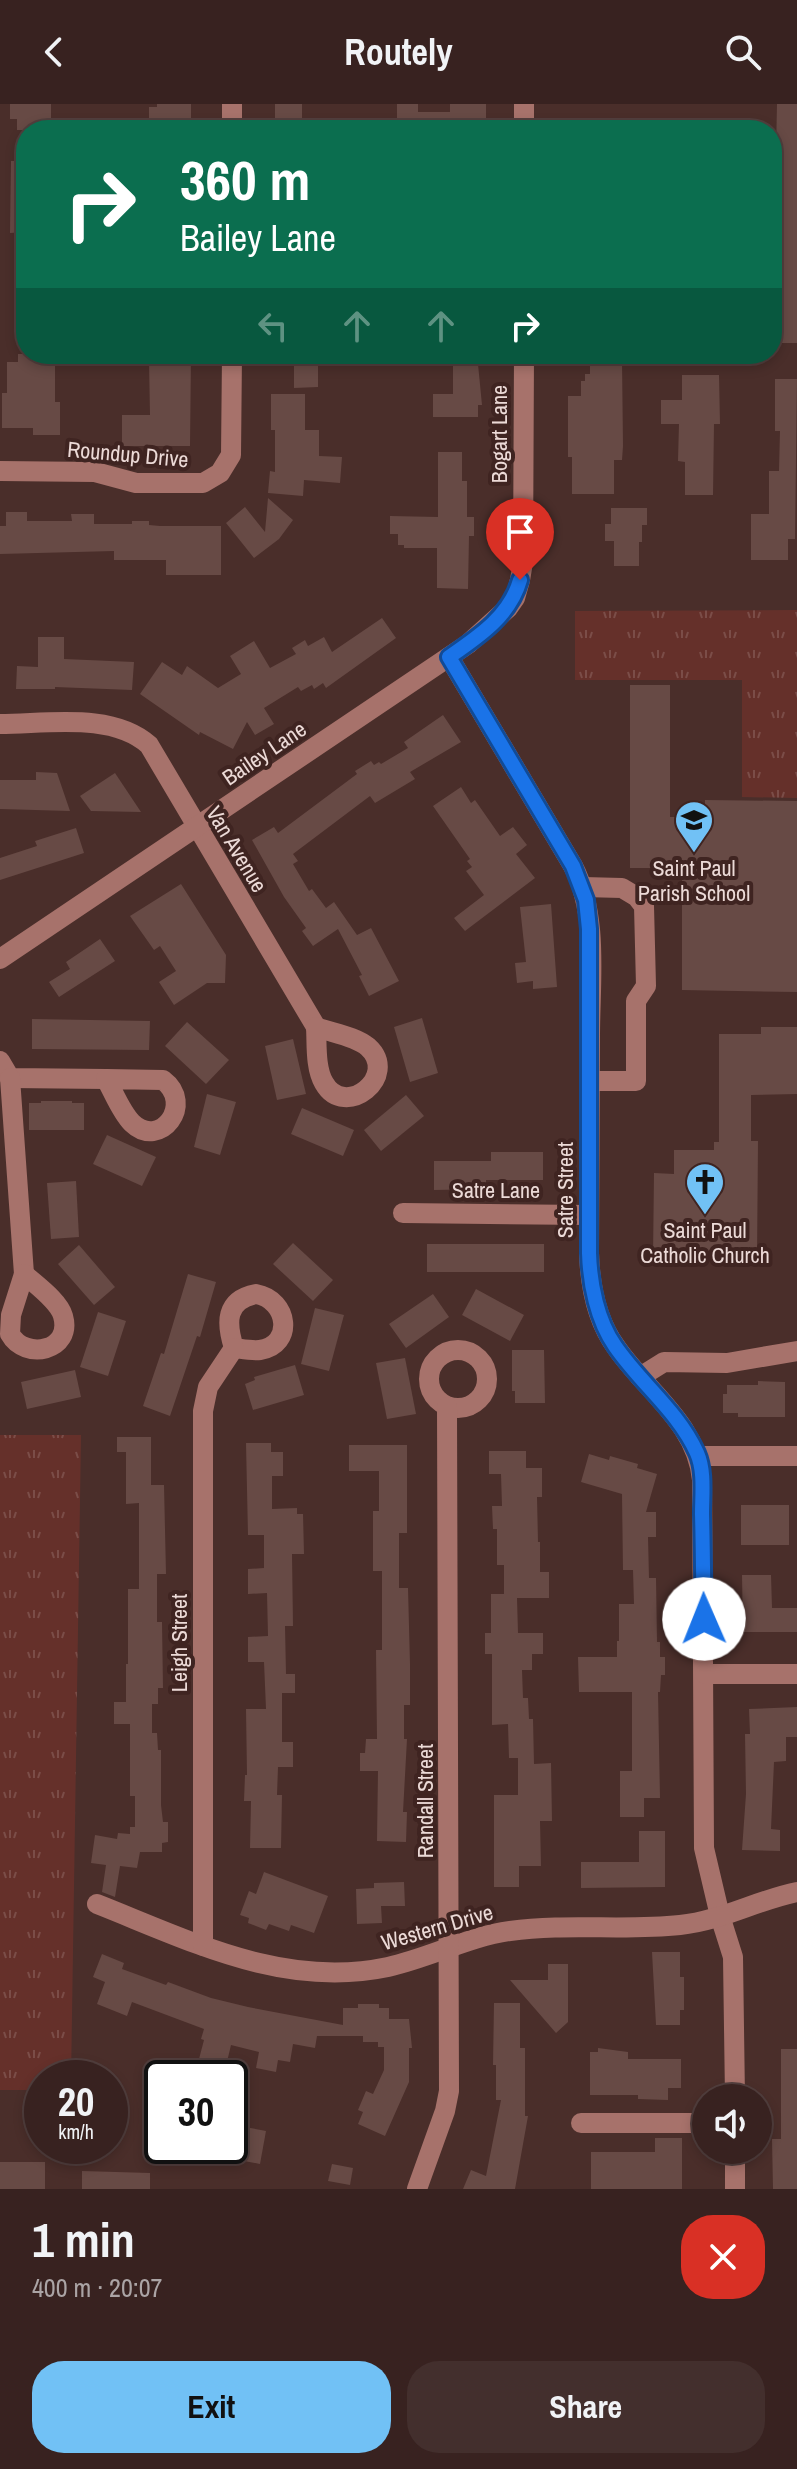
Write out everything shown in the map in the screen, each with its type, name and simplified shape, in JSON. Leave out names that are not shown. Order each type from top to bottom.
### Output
[{"type":"street","name":"Roundup Drive","points":[[0,471],[89,471],[139,483],[203,483],[214,478],[224,469],[232,448],[232,364]]},
{"type":"street","name":"Bogart Lane","points":[[523,562],[524,364]]},
{"type":"street","name":"Bailey Lane","points":[[0,959],[449,657],[508,608],[515,598],[523,562]]},
{"type":"street","name":"Satre Street","points":[[449,657],[566,853],[583,887],[589,929],[589,1264],[608,1336],[640,1377],[669,1407],[699,1456],[705,1674],[704,1848],[720,1916],[731,1945],[735,2084]]},
{"type":"street","name":"Van Avenue","points":[[0,724],[96,723],[129,730],[156,753],[197,828],[316,1027]]},
{"type":"street","points":[[583,887],[606,886],[629,892],[641,901],[646,916],[646,986],[636,1001],[636,1081],[590,1081]]},
{"type":"street","points":[[24,1274],[5,1070],[106,1079]]},
{"type":"street","name":"Satre Lane","points":[[403,1213],[589,1215]]},
{"type":"street","name":"Leigh Street","points":[[203,1946],[203,1403],[208,1387],[234,1348]]},
{"type":"street","points":[[640,1377],[664,1362],[727,1363],[797,1351]]},
{"type":"street","name":"Randall Street","points":[[417,2189],[448,2101],[447,1407]]},
{"type":"street","points":[[699,1456],[797,1456]]},
{"type":"street","points":[[705,1674],[797,1674]]},
{"type":"street","name":"Western Drive","points":[[97,1904],[232,1957],[270,1967],[332,1973],[387,1967],[510,1931],[664,1926],[720,1916],[797,1892]]},
{"type":"street","points":[[581,2123],[692,2123]]},
{"type":"street","points":[[735,2164],[735,2189]]},
{"type":"green space","points":[[797,610],[797,798],[742,797],[742,680],[575,680],[575,611]]},
{"type":"green space","points":[[0,1435],[81,1435],[71,2060],[24,2060],[24,2090],[0,2090]]},
{"type":"building","points":[[10,104],[51,104],[51,119],[10,119]]},
{"type":"building","points":[[157,104],[191,104],[191,120],[149,120],[149,107],[157,107]]},
{"type":"building","points":[[275,104],[302,104],[302,120],[275,120]]},
{"type":"building","points":[[397,104],[418,104],[418,112],[450,112],[450,104],[486,104],[486,120],[397,120]]},
{"type":"building","points":[[777,104],[797,104],[797,343],[782,343],[782,120],[777,120]]},
{"type":"building","points":[[11,161],[16,161],[16,233],[10,233]]},
{"type":"building","points":[[7,362],[55,364],[55,402],[60,402],[60,435],[33,435],[33,428],[2,428],[2,393],[7,393]]},
{"type":"building","points":[[149,364],[191,364],[190,446],[122,446],[122,415],[150,415]]},
{"type":"building","points":[[294,364],[318,364],[318,387],[294,388]]},
{"type":"building","points":[[453,364],[478,364],[482,405],[478,405],[478,417],[433,417],[433,394],[453,394]]},
{"type":"building","points":[[590,364],[622,364],[623,446],[622,460],[614,460],[614,494],[572,494],[572,457],[568,457],[568,396],[581,396],[581,381],[585,381],[585,374],[590,374]]},
{"type":"building","points":[[682,375],[719,375],[720,424],[714,424],[713,495],[685,495],[685,462],[678,461],[679,424],[661,424],[661,400],[682,400]]},
{"type":"building","points":[[775,379],[797,379],[795,539],[788,539],[788,560],[751,560],[751,514],[769,514],[769,471],[779,471],[780,431],[775,431]]},
{"type":"building","points":[[271,394],[305,394],[305,430],[319,430],[319,456],[342,457],[340,483],[304,480],[303,496],[268,493],[270,471],[275,472]]},
{"type":"building","points":[[438,452],[462,452],[462,481],[467,481],[467,517],[474,517],[474,536],[469,536],[468,589],[437,588],[437,548],[404,548],[404,545],[398,545],[398,534],[390,534],[390,516],[438,517]]},
{"type":"building","points":[[268,498],[293,520],[279,539],[254,558],[226,523],[245,507],[265,532]]},
{"type":"building","points":[[611,508],[647,508],[647,525],[642,525],[642,542],[639,542],[639,566],[614,566],[614,541],[605,541],[605,524],[611,524]]},
{"type":"building","points":[[6,512],[27,512],[27,521],[72,521],[71,514],[94,514],[94,524],[149,521],[149,525],[160,526],[221,526],[221,575],[166,575],[166,560],[114,560],[114,551],[0,554],[0,526],[6,526]]},
{"type":"building","points":[[382,618],[396,638],[326,688],[323,683],[314,689],[312,685],[301,691],[298,687],[264,708],[274,724],[255,735],[247,722],[233,749],[200,732],[199,735],[140,694],[162,662],[182,675],[187,666],[218,688],[241,674],[230,656],[254,641],[270,668],[296,654],[292,648],[305,640],[308,646],[324,637],[332,652]]},
{"type":"building","points":[[38,637],[64,637],[64,659],[134,662],[132,690],[16,689],[17,666],[38,667]]},
{"type":"building","name":"Saint Paul Parish School","points":[[630,685],[670,685],[670,817],[705,817],[705,800],[797,801],[797,992],[682,990],[682,868],[630,868]]},
{"type":"building","points":[[443,715],[461,742],[410,772],[415,779],[375,803],[370,796],[293,854],[298,861],[293,864],[309,891],[312,889],[326,908],[334,902],[357,935],[371,928],[399,981],[369,996],[359,976],[362,975],[338,929],[313,946],[302,931],[306,928],[284,897],[252,840],[274,827],[278,833],[371,761],[374,765],[381,764],[408,748],[404,742]]},
{"type":"building","points":[[36,772],[57,773],[70,811],[0,809],[0,780],[36,780]]},
{"type":"building","points":[[115,773],[141,812],[91,811],[80,796]]},
{"type":"building","points":[[461,787],[471,803],[475,800],[500,836],[513,827],[527,845],[516,854],[535,878],[465,931],[454,918],[484,895],[466,871],[472,867],[467,861],[470,859],[433,806]]},
{"type":"building","points":[[76,828],[84,853],[0,880],[0,858],[37,846],[35,841]]},
{"type":"building","points":[[181,884],[226,955],[225,983],[207,983],[174,1005],[159,982],[176,971],[160,946],[154,950],[130,916]]},
{"type":"building","points":[[551,904],[557,987],[533,989],[533,981],[517,983],[515,963],[526,962],[520,907]]},
{"type":"building","points":[[100,939],[115,961],[59,997],[49,982],[70,969],[66,962]]},
{"type":"building","points":[[422,1018],[438,1073],[410,1082],[394,1027]]},
{"type":"building","points":[[32,1019],[150,1021],[149,1050],[32,1049]]},
{"type":"building","points":[[187,1022],[229,1060],[206,1084],[165,1046]]},
{"type":"building","points":[[761,1027],[797,1027],[797,1094],[751,1095],[751,1141],[758,1141],[757,1259],[653,1258],[654,1173],[674,1174],[674,1150],[714,1150],[714,1142],[719,1142],[719,1034],[761,1034]]},
{"type":"building","points":[[293,1039],[306,1094],[277,1100],[265,1046]]},
{"type":"building","points":[[207,1094],[236,1102],[220,1155],[194,1147]]},
{"type":"building","points":[[406,1095],[424,1116],[381,1151],[364,1130]]},
{"type":"building","points":[[29,1103],[84,1103],[84,1130],[29,1130]]},
{"type":"building","points":[[302,1108],[354,1130],[343,1156],[291,1134]]},
{"type":"building","points":[[107,1135],[156,1157],[142,1186],[93,1164]]},
{"type":"building","points":[[491,1152],[543,1152],[543,1180],[486,1180],[486,1189],[434,1190],[434,1161],[491,1161]]},
{"type":"building","points":[[76,1181],[79,1237],[51,1239],[47,1183]]},
{"type":"building","points":[[293,1243],[333,1280],[313,1301],[273,1264]]},
{"type":"building","points":[[427,1244],[544,1244],[544,1272],[427,1272]]},
{"type":"building","points":[[79,1245],[115,1287],[94,1305],[58,1264]]},
{"type":"building","points":[[188,1274],[216,1282],[200,1337],[197,1336],[170,1416],[143,1406],[161,1353],[164,1354]]},
{"type":"building","points":[[476,1289],[524,1315],[510,1341],[462,1315]]},
{"type":"building","points":[[433,1294],[449,1317],[406,1348],[389,1324]]},
{"type":"building","points":[[315,1308],[344,1315],[329,1371],[301,1364]]},
{"type":"building","points":[[98,1312],[126,1321],[108,1376],[80,1367]]},
{"type":"building","points":[[512,1350],[544,1350],[545,1403],[515,1403]]},
{"type":"building","points":[[405,1358],[416,1414],[387,1419],[376,1363]]},
{"type":"building","points":[[295,1365],[304,1395],[253,1410],[245,1384],[255,1380],[254,1377]]},
{"type":"building","points":[[75,1370],[81,1397],[27,1409],[21,1382]]},
{"type":"building","points":[[758,1381],[785,1382],[785,1417],[738,1417],[738,1413],[723,1413],[723,1394],[727,1394],[727,1385],[758,1385]]},
{"type":"building","points":[[117,1437],[151,1437],[151,1485],[164,1485],[166,1574],[157,1574],[157,1622],[162,1622],[163,1688],[158,1688],[158,1704],[152,1704],[152,1733],[157,1733],[158,1750],[161,1750],[161,1805],[163,1822],[168,1822],[168,1842],[162,1843],[162,1852],[140,1852],[137,1868],[120,1866],[115,1897],[102,1892],[106,1865],[91,1863],[95,1835],[117,1839],[118,1833],[130,1834],[130,1827],[135,1827],[135,1796],[130,1796],[130,1724],[114,1724],[114,1702],[126,1702],[128,1589],[139,1589],[139,1503],[126,1504],[126,1452],[117,1452]]},
{"type":"building","points":[[246,1443],[271,1443],[271,1452],[283,1452],[283,1476],[272,1476],[272,1509],[297,1508],[297,1514],[303,1514],[304,1554],[292,1554],[293,1626],[285,1626],[286,1674],[295,1674],[295,1693],[282,1693],[282,1742],[293,1742],[293,1767],[278,1767],[277,1795],[282,1795],[281,1848],[250,1848],[251,1801],[244,1801],[247,1775],[246,1709],[266,1709],[264,1662],[248,1662],[248,1637],[268,1636],[267,1593],[248,1594],[248,1569],[264,1568],[264,1535],[248,1535]]},
{"type":"building","points":[[349,1445],[407,1445],[407,1533],[399,1533],[399,1588],[408,1588],[410,1664],[410,1705],[404,1705],[404,1739],[407,1739],[403,1812],[407,1812],[406,1842],[377,1841],[378,1771],[360,1771],[360,1753],[365,1753],[366,1739],[377,1739],[376,1650],[382,1650],[382,1571],[373,1571],[373,1511],[379,1511],[379,1471],[349,1471]]},
{"type":"building","points":[[489,1451],[526,1451],[526,1468],[542,1468],[542,1497],[537,1497],[538,1542],[540,1572],[549,1572],[549,1598],[517,1598],[518,1633],[543,1633],[543,1654],[532,1654],[532,1670],[522,1670],[523,1698],[528,1698],[529,1719],[533,1719],[534,1764],[551,1763],[552,1821],[540,1821],[541,1866],[519,1866],[519,1887],[494,1887],[494,1795],[518,1795],[518,1758],[509,1758],[508,1724],[492,1725],[492,1654],[485,1654],[485,1633],[491,1633],[491,1594],[504,1594],[504,1565],[497,1565],[497,1529],[493,1529],[492,1506],[502,1506],[501,1474],[489,1474]]},
{"type":"building","points":[[589,1454],[638,1464],[637,1468],[657,1474],[646,1512],[656,1512],[656,1537],[648,1537],[649,1578],[656,1578],[657,1642],[660,1642],[660,1657],[665,1657],[665,1675],[661,1675],[658,1692],[660,1798],[644,1798],[644,1817],[620,1817],[620,1771],[632,1771],[632,1692],[579,1692],[578,1657],[617,1657],[619,1604],[634,1604],[633,1570],[623,1570],[622,1494],[581,1482]]},
{"type":"building","points":[[741,1505],[789,1505],[789,1545],[741,1545]]},
{"type":"building","points":[[742,1575],[771,1575],[772,1608],[797,1608],[797,1632],[743,1632]]},
{"type":"building","points":[[797,1707],[797,1737],[786,1737],[786,1761],[774,1762],[771,1829],[780,1830],[780,1851],[742,1850],[746,1794],[745,1734],[750,1734],[749,1709]]},
{"type":"building","points":[[639,1831],[665,1831],[665,1887],[581,1888],[581,1862],[639,1862]]},
{"type":"building","points":[[264,1872],[328,1896],[314,1933],[291,1925],[289,1931],[269,1924],[266,1930],[248,1923],[249,1918],[240,1915],[249,1891],[256,1894]]},
{"type":"building","points":[[404,1882],[405,1906],[381,1906],[382,1923],[357,1924],[356,1889],[374,1888],[374,1883]]},
{"type":"building","points":[[652,1952],[680,1952],[684,2010],[680,2010],[680,2025],[656,2025]]},
{"type":"building","points":[[102,1954],[124,1963],[122,1969],[166,1985],[168,1982],[211,1998],[248,2007],[343,2025],[343,2008],[379,2004],[379,2008],[389,2008],[389,2019],[409,2019],[412,2048],[409,2048],[409,2082],[385,2136],[358,2124],[363,2112],[358,2110],[366,2091],[373,2094],[384,2070],[384,2047],[378,2047],[378,2042],[363,2042],[363,2036],[317,2036],[315,2048],[293,2044],[290,2062],[278,2060],[276,2072],[256,2068],[259,2052],[231,2045],[227,2060],[203,2060],[199,2059],[204,2029],[132,2002],[127,2016],[97,2004],[105,1982],[93,1977]]},
{"type":"building","points":[[548,1964],[568,1964],[568,2022],[556,2033],[510,1980],[548,1980]]},
{"type":"building","points":[[494,2003],[520,2003],[520,2048],[525,2048],[525,2116],[528,2116],[515,2189],[463,2189],[471,2170],[486,2176],[501,2100],[496,2100],[496,2065],[493,2065]]},
{"type":"building","points":[[598,2048],[628,2052],[628,2059],[681,2059],[681,2088],[668,2088],[668,2100],[638,2099],[638,2095],[590,2095],[590,2052],[598,2052]]},
{"type":"building","points":[[781,2049],[797,2049],[797,2189],[773,2189],[772,2139],[781,2139]]},
{"type":"building","points":[[248,2128],[266,2131],[260,2164],[248,2162]]},
{"type":"building","points":[[655,2138],[682,2138],[682,2189],[591,2189],[591,2152],[655,2152]]},
{"type":"building","points":[[0,2162],[45,2164],[45,2189],[0,2189]]},
{"type":"building","points":[[332,2164],[353,2168],[350,2185],[328,2181]]},
{"type":"building","points":[[82,2171],[150,2173],[150,2189],[82,2189]]},
{"type":"place","name":"Saint Paul Parish School","points":[[694,854]]},
{"type":"place","name":"Saint Paul Catholic Church","points":[[705,1216]]},
{"type":"route","points":[[520,580],[515,598],[508,608],[449,657],[583,887],[590,958],[591,1278],[608,1336],[645,1383],[669,1407],[699,1456],[704,1619]]}]
